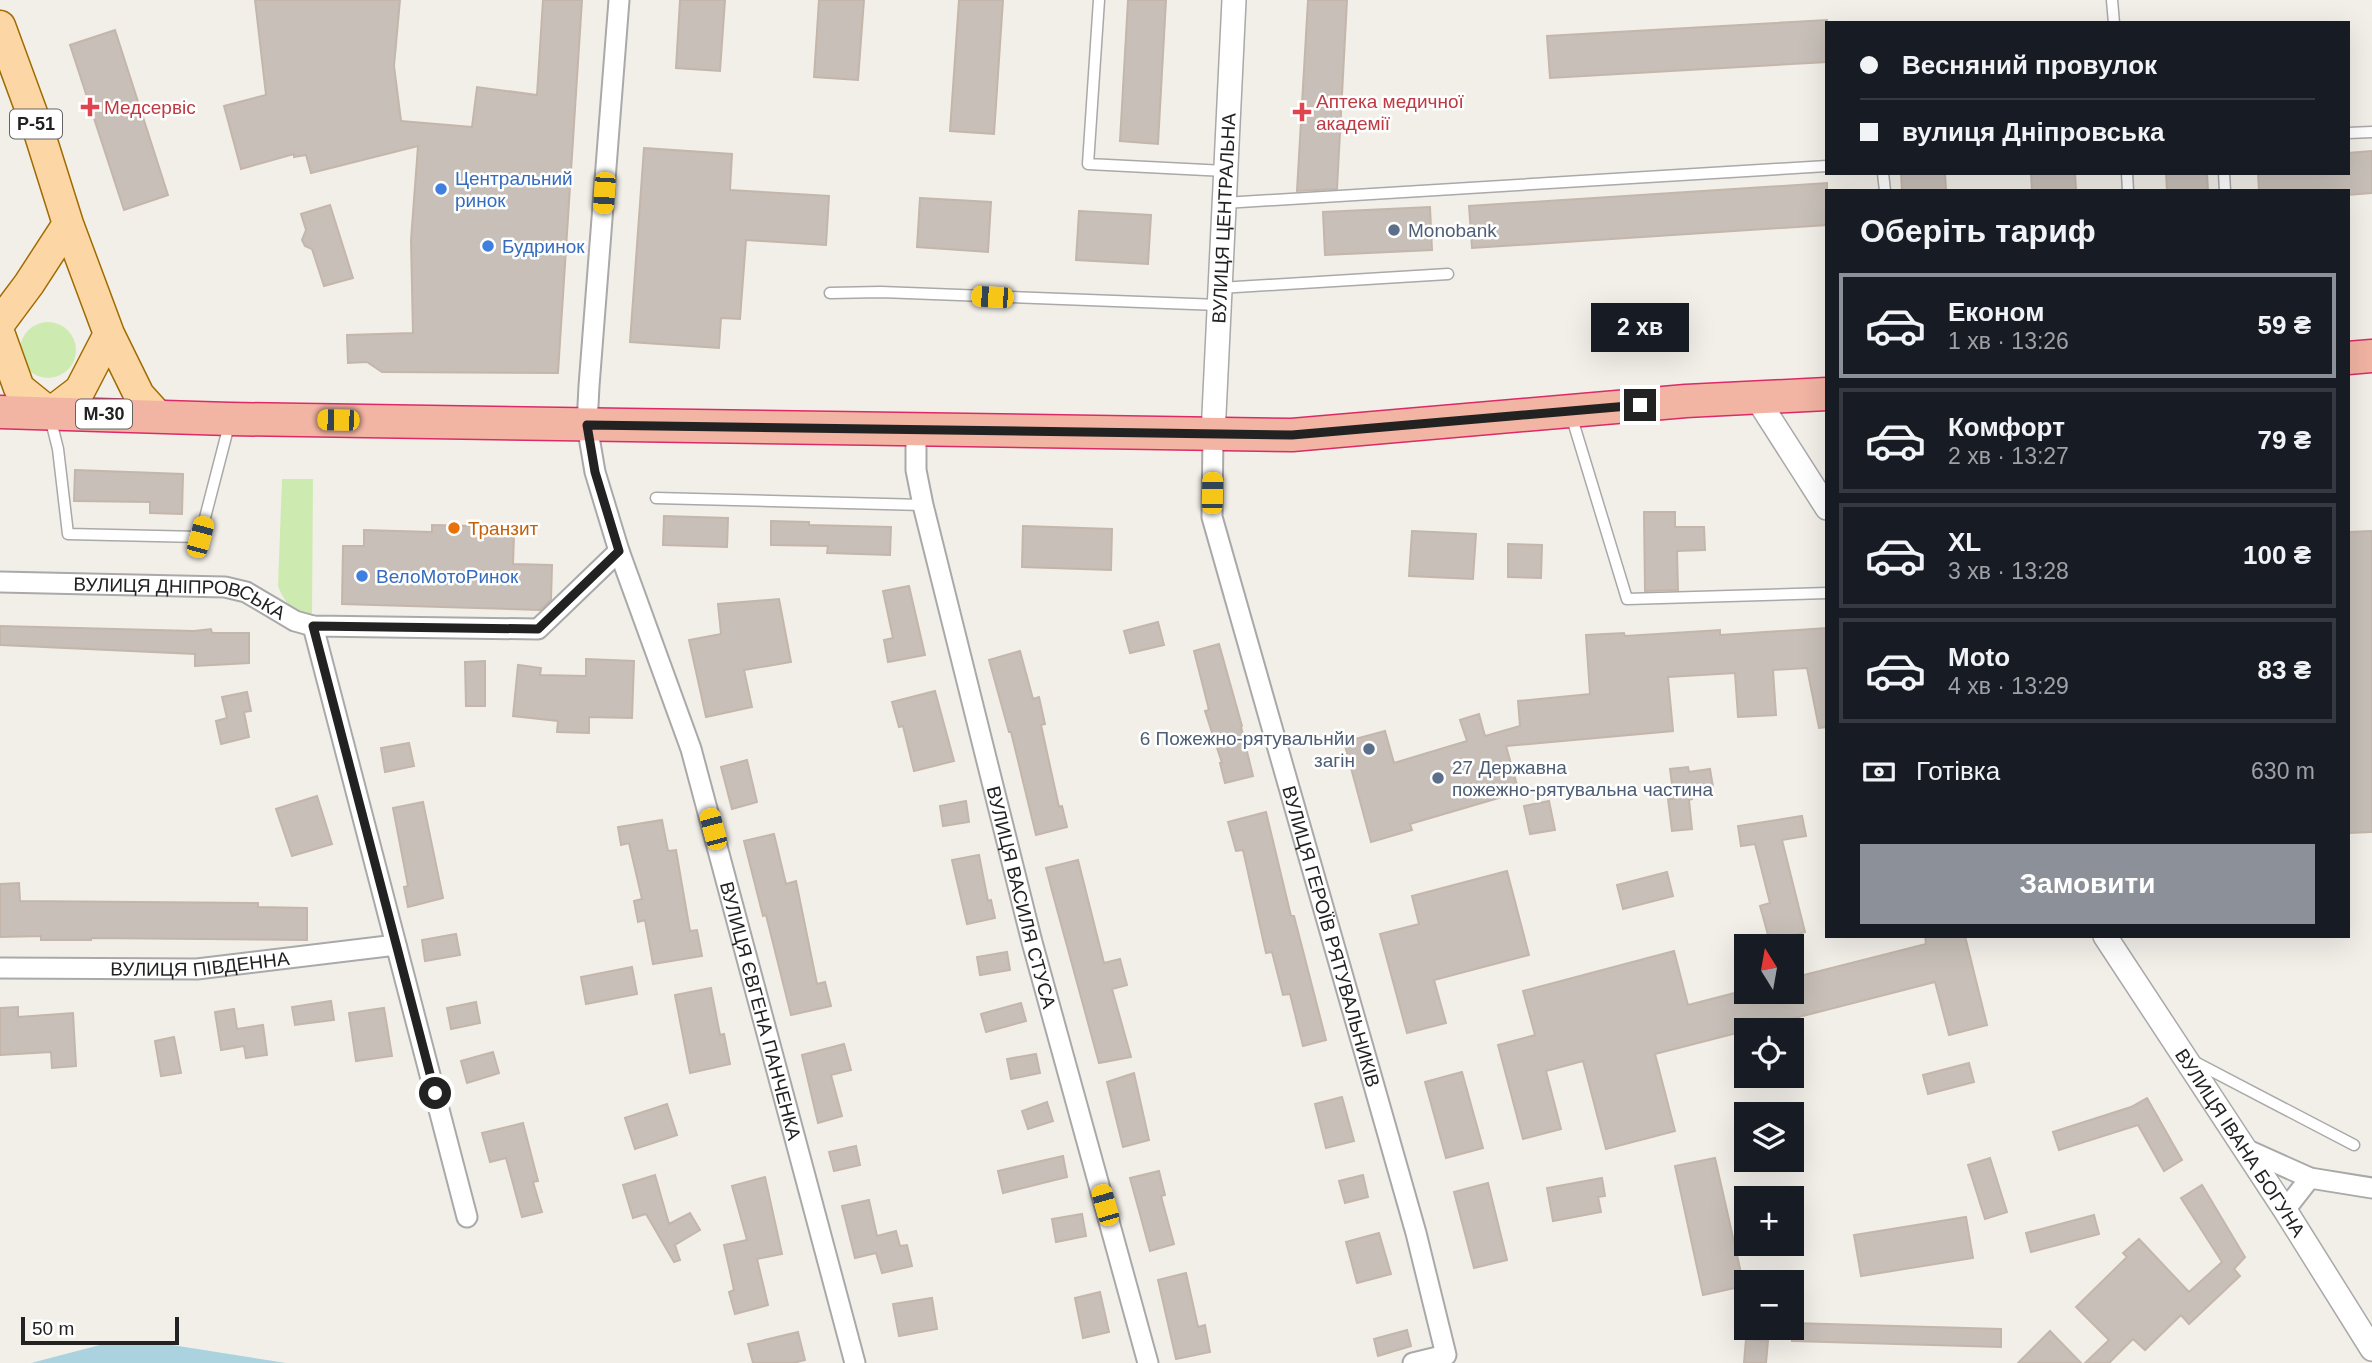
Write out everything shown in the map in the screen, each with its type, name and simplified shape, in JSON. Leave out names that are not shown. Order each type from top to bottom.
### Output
[{"type":"highway","points":[[2350,358],[2372,356]]},
{"type":"highway","name":"М-30","points":[[0,412],[230,419],[1292,435],[1570,411],[1825,394]]},
{"type":"main road","name":"Р-51","points":[[2,36],[40,135],[68,224],[109,334],[139,396],[158,416]]},
{"type":"main road","points":[[0,323],[68,224]]},
{"type":"main road","points":[[0,335],[19,388],[50,413],[80,390],[109,334]]},
{"type":"street","name":"ВУЛИЦЯ ЄВГЕНА ПАНЧЕНКА","points":[[619,0],[587,425],[595,472],[619,551],[691,749],[855,1363]]},
{"type":"street","name":"ВУЛИЦЯ ЦЕНТРАЛЬНА","points":[[1213,435],[1234,0]]},
{"type":"street","points":[[1756,397],[1825,505]]},
{"type":"street","name":"ВУЛИЦЯ ВАСИЛЯ СТУСА","points":[[916,429],[916,470],[923,505],[1032,942],[1148,1363]]},
{"type":"street","name":"ВУЛИЦЯ ГЕРОЇВ РЯТУВАЛЬНИКІВ","points":[[1213,435],[1212,517],[1416,1233],[1446,1355],[1413,1363]]},
{"type":"street","name":"ВУЛИЦЯ ДНІПРОВСЬКА","points":[[0,582],[225,587],[246,592],[295,621],[313,626],[538,629],[619,551]]},
{"type":"street","points":[[313,626],[467,1217]]},
{"type":"street","name":"ВУЛИЦЯ ІВАНА БОГУНА","points":[[2106,938],[2285,1210],[2372,1349]]},
{"type":"street","name":"ВУЛИЦЯ ПІВДЕННА","points":[[0,968],[197,969],[396,945]]},
{"type":"street","points":[[2243,1148],[2310,1178],[2372,1188]]},
{"type":"street","points":[[2285,1210],[2310,1178]]},
{"type":"lane","points":[[1098,0],[1088,164],[1225,171]]},
{"type":"lane","points":[[2112,0],[2114,21]]},
{"type":"lane","points":[[2350,133],[2372,132]]},
{"type":"lane","points":[[1224,203],[1825,166]]},
{"type":"lane","points":[[830,293],[1219,296],[1448,274]]},
{"type":"lane","points":[[1570,411],[1627,599],[1825,593]]},
{"type":"lane","points":[[50,413],[58,449],[68,534],[200,537],[230,419]]},
{"type":"lane","points":[[656,498],[923,505]]},
{"type":"lane","points":[[2182,1055],[2354,1145]]},
{"type":"green space","points":[[43,322],[53,322],[68,330],[74,339],[74,361],[68,370],[53,378],[43,378],[25,366],[20,355],[20,345],[32,327]]},
{"type":"green space","points":[[282,479],[313,479],[312,616],[290,606],[278,586]]},
{"type":"water","points":[[100,1345],[172,1345],[286,1363],[31,1363]]},
{"type":"building","name":"Центральний ринок","points":[[255,0],[400,0],[394,66],[401,121],[472,127],[477,87],[537,95],[543,0],[582,0],[558,373],[382,372],[367,362],[348,363],[347,335],[413,333],[411,240],[418,146],[311,173],[306,155],[294,157],[294,154],[241,169],[224,106],[266,95]]},
{"type":"building","points":[[680,0],[725,0],[720,71],[676,68]]},
{"type":"building","points":[[819,0],[864,0],[858,80],[814,77]]},
{"type":"building","points":[[959,0],[1003,0],[994,134],[950,131]]},
{"type":"building","points":[[1128,0],[1166,0],[1158,144],[1120,141]]},
{"type":"building","points":[[1308,0],[1347,0],[1337,189],[1297,191]]},
{"type":"building","points":[[1827,20],[1825,62],[1550,78],[1547,36]]},
{"type":"building","points":[[115,30],[168,195],[124,210],[70,45]]},
{"type":"building","points":[[644,148],[732,154],[730,190],[829,196],[826,245],[746,240],[740,319],[721,318],[719,348],[630,342]]},
{"type":"building","points":[[2372,151],[2372,193],[2350,195],[2350,189],[2259,189],[2258,175],[2350,175],[2350,153]]},
{"type":"building","points":[[1901,175],[1945,175],[1946,189],[1902,189]]},
{"type":"building","points":[[2031,175],[2075,175],[2076,189],[2032,189]]},
{"type":"building","points":[[2166,175],[2207,175],[2208,189],[2167,189]]},
{"type":"building","points":[[1827,183],[1825,225],[1472,248],[1469,206]]},
{"type":"building","points":[[920,198],[991,202],[988,252],[917,247]]},
{"type":"building","points":[[330,205],[353,278],[324,286],[312,249],[305,246],[302,240],[306,230],[301,214]]},
{"type":"building","points":[[1430,207],[1432,250],[1325,255],[1323,212]]},
{"type":"building","points":[[1079,211],[1151,215],[1148,264],[1076,260]]},
{"type":"building","points":[[75,470],[183,474],[182,514],[150,513],[150,502],[74,501]]},
{"type":"building","points":[[1644,512],[1675,512],[1675,527],[1704,527],[1705,550],[1677,551],[1678,590],[1645,591]]},
{"type":"building","points":[[664,516],[728,518],[727,547],[663,545]]},
{"type":"building","points":[[771,521],[891,527],[890,555],[827,553],[828,546],[771,545]]},
{"type":"building","points":[[432,525],[473,526],[473,534],[514,535],[513,564],[552,565],[551,600],[540,610],[342,604],[343,546],[364,546],[364,530],[432,532]]},
{"type":"building","points":[[1023,526],[1112,529],[1111,570],[1022,567]]},
{"type":"building","points":[[1412,531],[1476,534],[1473,579],[1409,576]]},
{"type":"building","points":[[2372,531],[2372,832],[2350,833],[2350,532]]},
{"type":"building","points":[[1508,544],[1542,545],[1541,578],[1508,577]]},
{"type":"building","points":[[909,586],[925,655],[888,662],[884,640],[893,638],[883,591]]},
{"type":"building","points":[[779,599],[791,662],[744,670],[752,707],[706,717],[689,640],[721,634],[718,604]]},
{"type":"building","points":[[1158,622],[1164,645],[1130,653],[1124,631]]},
{"type":"building","points":[[0,626],[194,631],[211,629],[212,633],[249,633],[249,663],[195,666],[195,654],[0,645]]},
{"type":"building","points":[[1825,628],[1825,727],[1819,728],[1807,668],[1773,670],[1776,715],[1738,717],[1735,673],[1668,677],[1673,731],[1506,746],[1519,792],[1410,824],[1412,830],[1371,842],[1344,742],[1385,731],[1394,763],[1467,741],[1460,720],[1479,714],[1485,736],[1520,726],[1518,701],[1590,694],[1586,635],[1624,633],[1625,636],[1720,630],[1720,635]]},
{"type":"building","points":[[1219,644],[1253,776],[1225,783],[1222,763],[1205,711],[1209,710],[1194,651]]},
{"type":"building","points":[[1020,651],[1033,699],[1039,697],[1045,724],[1041,725],[1059,807],[1062,806],[1067,827],[1036,835],[1011,732],[989,660]]},
{"type":"building","points":[[586,659],[634,661],[632,718],[589,717],[589,733],[557,732],[558,721],[513,716],[518,665],[541,668],[540,675],[586,676]]},
{"type":"building","points":[[485,661],[485,706],[466,706],[465,662]]},
{"type":"building","points":[[935,691],[954,761],[914,771],[903,726],[899,727],[892,702]]},
{"type":"building","points":[[247,692],[251,711],[244,712],[249,737],[221,744],[216,721],[227,718],[222,697]]},
{"type":"building","points":[[409,743],[414,766],[385,772],[381,748]]},
{"type":"building","points":[[747,760],[757,802],[732,809],[721,767]]},
{"type":"building","points":[[1688,767],[1689,772],[1710,769],[1713,787],[1691,791],[1692,799],[1689,800],[1692,829],[1672,831],[1668,799],[1674,799],[1670,769]]},
{"type":"building","points":[[317,796],[332,844],[292,856],[276,809]]},
{"type":"building","points":[[966,801],[969,822],[943,826],[940,806]]},
{"type":"building","points":[[1549,801],[1555,830],[1530,834],[1524,806]]},
{"type":"building","points":[[423,802],[443,898],[408,907],[404,887],[408,886],[393,808]]},
{"type":"building","points":[[1266,812],[1291,916],[1294,916],[1326,1040],[1303,1046],[1290,994],[1283,995],[1272,952],[1266,953],[1243,850],[1236,851],[1228,822]]},
{"type":"building","points":[[1802,816],[1806,836],[1782,840],[1805,932],[1768,934],[1760,906],[1770,903],[1755,844],[1741,846],[1738,826]]},
{"type":"building","points":[[662,820],[668,851],[676,850],[690,931],[697,930],[702,956],[653,964],[645,920],[638,922],[634,901],[642,899],[629,843],[621,845],[618,827]]},
{"type":"building","points":[[774,834],[786,884],[796,881],[817,984],[825,982],[831,1006],[791,1015],[744,841]]},
{"type":"building","points":[[979,855],[988,901],[991,900],[995,918],[967,924],[952,860]]},
{"type":"building","points":[[1078,860],[1104,963],[1120,959],[1127,985],[1112,989],[1131,1057],[1099,1063],[1046,868]]},
{"type":"building","points":[[1507,871],[1529,955],[1434,980],[1446,1023],[1407,1033],[1380,934],[1419,924],[1412,896]]},
{"type":"building","points":[[1667,872],[1673,896],[1623,909],[1617,885]]},
{"type":"building","points":[[19,883],[20,901],[258,903],[258,907],[307,908],[307,940],[41,940],[41,936],[0,937],[0,884]]},
{"type":"building","points":[[456,934],[460,955],[425,961],[422,940]]},
{"type":"building","points":[[1925,938],[1965,938],[1987,1025],[1949,1035],[1935,982],[1795,1018],[1734,1018],[1734,1034],[1655,1054],[1675,1131],[1606,1149],[1583,1061],[1546,1071],[1561,1129],[1523,1139],[1498,1045],[1535,1035],[1523,991],[1674,951],[1688,1005],[1734,993],[1734,1004],[1804,1004],[1804,975],[1926,944]]},
{"type":"building","points":[[1007,952],[1010,970],[980,975],[977,957]]},
{"type":"building","points":[[632,967],[637,994],[586,1004],[581,977]]},
{"type":"building","points":[[711,988],[720,1035],[724,1034],[730,1064],[690,1073],[675,995]]},
{"type":"building","points":[[331,1001],[334,1020],[295,1025],[292,1007]]},
{"type":"building","points":[[476,1002],[480,1023],[451,1029],[447,1008]]},
{"type":"building","points":[[1021,1003],[1026,1021],[986,1032],[981,1014]]},
{"type":"building","points":[[18,1007],[18,1017],[73,1013],[76,1066],[52,1068],[51,1052],[0,1055],[0,1008]]},
{"type":"building","points":[[384,1008],[392,1056],[356,1061],[349,1013]]},
{"type":"building","points":[[234,1009],[237,1029],[263,1025],[267,1055],[246,1058],[244,1046],[221,1050],[215,1012]]},
{"type":"building","points":[[174,1037],[181,1073],[161,1076],[155,1041]]},
{"type":"building","points":[[844,1044],[851,1070],[831,1075],[842,1116],[818,1123],[802,1055]]},
{"type":"building","points":[[493,1052],[499,1073],[467,1083],[461,1061]]},
{"type":"building","points":[[1036,1054],[1040,1073],[1011,1079],[1007,1059]]},
{"type":"building","points":[[1969,1063],[1974,1082],[1928,1094],[1923,1075]]},
{"type":"building","points":[[1462,1072],[1483,1148],[1446,1158],[1425,1082]]},
{"type":"building","points":[[1134,1073],[1149,1140],[1123,1147],[1107,1082]]},
{"type":"building","points":[[1342,1097],[1354,1141],[1326,1148],[1315,1104]]},
{"type":"building","points":[[2147,1098],[2182,1160],[2164,1171],[2138,1125],[2059,1150],[2053,1132],[2131,1107]]},
{"type":"building","points":[[1047,1102],[1053,1121],[1028,1129],[1022,1111]]},
{"type":"building","points":[[667,1104],[677,1135],[635,1149],[625,1118]]},
{"type":"building","points":[[523,1123],[538,1181],[533,1182],[542,1212],[522,1217],[506,1158],[490,1162],[482,1133]]},
{"type":"building","points":[[856,1146],[860,1165],[834,1171],[829,1152]]},
{"type":"building","points":[[1063,1156],[1067,1177],[1003,1193],[998,1171]]},
{"type":"building","points":[[1715,1158],[1734,1242],[1734,1256],[1737,1256],[1740,1270],[1734,1270],[1734,1288],[1703,1295],[1675,1166]]},
{"type":"building","points":[[1990,1158],[2007,1212],[1985,1219],[1968,1165]]},
{"type":"building","points":[[1159,1171],[1165,1195],[1161,1196],[1174,1244],[1150,1251],[1130,1178]]},
{"type":"building","points":[[655,1175],[669,1224],[690,1213],[700,1230],[675,1245],[680,1260],[674,1262],[646,1214],[633,1218],[623,1185]]},
{"type":"building","points":[[1363,1175],[1368,1197],[1345,1203],[1339,1181]]},
{"type":"building","points":[[765,1177],[782,1254],[757,1259],[768,1305],[735,1314],[729,1292],[734,1290],[724,1245],[747,1240],[732,1186]]},
{"type":"building","points":[[1602,1178],[1605,1196],[1598,1197],[1601,1212],[1553,1221],[1547,1188]]},
{"type":"building","points":[[1488,1183],[1507,1260],[1474,1268],[1454,1192]]},
{"type":"building","points":[[2202,1185],[2245,1257],[2234,1269],[2240,1276],[2189,1324],[2181,1315],[2145,1350],[2133,1339],[2109,1363],[2085,1363],[2109,1340],[2076,1307],[2127,1257],[2123,1253],[2139,1239],[2189,1292],[2222,1262],[2181,1198]]},
{"type":"building","points":[[869,1200],[877,1236],[896,1231],[900,1246],[907,1245],[912,1266],[882,1273],[876,1253],[855,1258],[842,1206]]},
{"type":"building","points":[[1082,1214],[1086,1236],[1056,1242],[1052,1219]]},
{"type":"building","points":[[2094,1215],[2099,1234],[2031,1252],[2026,1233]]},
{"type":"building","points":[[1966,1217],[1973,1258],[1861,1276],[1854,1235]]},
{"type":"building","points":[[1379,1233],[1391,1274],[1357,1283],[1346,1242]]},
{"type":"building","points":[[1186,1273],[1198,1327],[1205,1325],[1210,1352],[1176,1359],[1158,1280]]},
{"type":"building","points":[[1100,1292],[1109,1332],[1083,1338],[1075,1298]]},
{"type":"building","points":[[932,1298],[937,1329],[899,1336],[893,1304]]},
{"type":"building","points":[[1804,1323],[2001,1329],[2001,1347],[1792,1341],[1804,1340]]},
{"type":"building","points":[[1407,1330],[1411,1346],[1378,1356],[1374,1339]]},
{"type":"building","points":[[2050,1331],[2081,1363],[2018,1363]]},
{"type":"building","points":[[798,1332],[805,1360],[793,1363],[753,1363],[748,1344]]},
{"type":"building","points":[[1746,1340],[1768,1341],[1766,1363],[1744,1363]]},
{"type":"place","name":"Медсервіс","points":[[90,107]]},
{"type":"place","name":"Аптека медичної академії","points":[[1302,112]]},
{"type":"place","name":"Центральний ринок","points":[[441,189]]},
{"type":"place","name":"Monobank","points":[[1394,230]]},
{"type":"place","name":"Будринок","points":[[488,246]]},
{"type":"place","name":"Транзит","points":[[454,528]]},
{"type":"place","name":"ВелоМотоРинок","points":[[362,576]]},
{"type":"place","name":"6 Пожежно-рятувальнйи загін","points":[[1369,749]]},
{"type":"place","name":"27 Державна пожежно-рятувальна частина","points":[[1438,778]]},
{"type":"route","points":[[435,1093],[313,626],[538,629],[619,551],[595,472],[587,425],[1292,435],[1640,405]]}]
